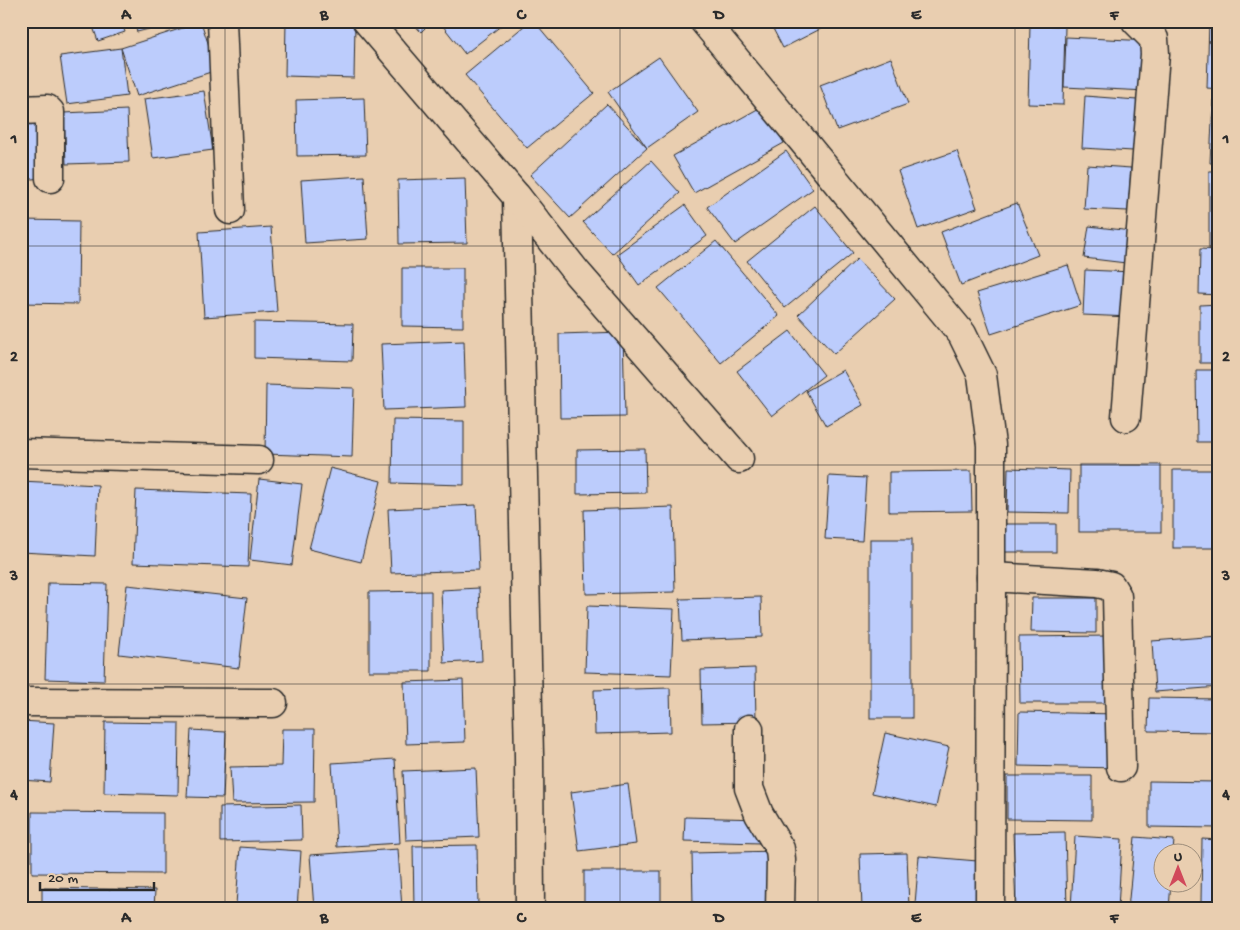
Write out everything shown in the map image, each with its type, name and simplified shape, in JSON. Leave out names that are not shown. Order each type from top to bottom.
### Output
[{"type":"street","points":[[222,21],[230,210]]},
{"type":"street","points":[[367,21],[517,197],[577,273],[739,460]]},
{"type":"street","points":[[704,21],[962,334],[982,375],[991,445],[990,909]]},
{"type":"street","points":[[1126,417],[1155,54],[1154,39],[1136,21]]},
{"type":"street","points":[[21,110],[47,109],[50,112],[50,178]]},
{"type":"street","points":[[517,197],[529,756],[530,909]]},
{"type":"street","points":[[21,454],[260,460]]},
{"type":"street","points":[[991,577],[1097,583],[1111,586],[1117,596],[1121,767]]},
{"type":"street","points":[[21,702],[273,704]]},
{"type":"street","points":[[749,729],[748,788],[759,814],[780,849],[780,909]]},
{"type":"building","points":[[91,21],[121,21],[125,32],[98,41]]},
{"type":"building","points":[[134,21],[181,21],[137,32]]},
{"type":"building","points":[[286,21],[355,23],[354,78],[285,76]]},
{"type":"building","points":[[411,21],[432,21],[421,32]]},
{"type":"building","points":[[439,21],[507,21],[465,54]]},
{"type":"building","points":[[530,21],[534,21],[594,93],[527,148],[465,75]]},
{"type":"building","points":[[769,21],[836,21],[783,48]]},
{"type":"building","points":[[1209,21],[1219,21],[1219,89],[1207,88]]},
{"type":"building","points":[[201,22],[217,70],[137,96],[121,48]]},
{"type":"building","points":[[1030,25],[1065,26],[1063,105],[1028,104]]},
{"type":"building","points":[[1066,37],[1150,41],[1147,91],[1064,87]]},
{"type":"building","points":[[26,48],[30,96],[21,97],[21,49]]},
{"type":"building","points":[[121,48],[127,96],[67,104],[60,56]]},
{"type":"building","points":[[659,57],[698,112],[647,148],[608,92]]},
{"type":"building","points":[[891,58],[908,104],[837,130],[820,85]]},
{"type":"building","points":[[204,91],[213,150],[153,158],[144,99]]},
{"type":"building","points":[[1085,96],[1137,100],[1133,151],[1082,148]]},
{"type":"building","points":[[364,98],[366,155],[297,156],[296,100]]},
{"type":"building","points":[[1213,100],[1219,100],[1219,163],[1210,163]]},
{"type":"building","points":[[607,104],[647,148],[570,218],[530,175]]},
{"type":"building","points":[[763,106],[784,143],[694,193],[673,156]]},
{"type":"building","points":[[127,110],[129,162],[66,164],[64,113]]},
{"type":"building","points":[[39,120],[43,178],[21,180],[21,121]]},
{"type":"building","points":[[786,151],[813,189],[735,244],[707,207]]},
{"type":"building","points":[[957,151],[977,208],[918,229],[898,171]]},
{"type":"building","points":[[651,161],[680,193],[612,254],[583,222]]},
{"type":"building","points":[[1087,165],[1131,168],[1128,211],[1084,209]]},
{"type":"building","points":[[1209,171],[1219,171],[1219,248],[1209,248]]},
{"type":"building","points":[[364,176],[368,239],[305,243],[301,180]]},
{"type":"building","points":[[465,178],[467,243],[399,244],[398,180]]},
{"type":"building","points":[[1017,203],[1038,255],[961,285],[941,232]]},
{"type":"building","points":[[685,205],[707,236],[639,285],[617,254]]},
{"type":"building","points":[[815,206],[853,253],[785,308],[747,261]]},
{"type":"building","points":[[22,220],[79,221],[78,304],[21,303]]},
{"type":"building","points":[[1089,226],[1131,231],[1126,263],[1084,258]]},
{"type":"building","points":[[271,227],[277,312],[204,317],[199,232]]},
{"type":"building","points":[[716,241],[779,316],[721,363],[658,288]]},
{"type":"building","points":[[1200,249],[1219,250],[1219,295],[1199,294]]},
{"type":"building","points":[[857,259],[895,299],[834,354],[798,315]]},
{"type":"building","points":[[1068,265],[1081,305],[991,334],[977,293]]},
{"type":"building","points":[[402,268],[463,268],[463,327],[402,326]]},
{"type":"building","points":[[1085,270],[1133,272],[1131,317],[1083,315]]},
{"type":"building","points":[[1219,304],[1219,363],[1200,363],[1200,305]]},
{"type":"building","points":[[254,322],[353,324],[352,361],[254,358]]},
{"type":"building","points":[[790,331],[824,375],[772,416],[737,371]]},
{"type":"building","points":[[623,332],[625,417],[560,418],[559,334]]},
{"type":"building","points":[[464,341],[466,407],[384,410],[381,344]]},
{"type":"building","points":[[843,370],[863,405],[826,426],[806,391]]},
{"type":"building","points":[[1196,370],[1219,370],[1219,442],[1197,442]]},
{"type":"building","points":[[266,385],[354,388],[352,457],[265,454]]},
{"type":"building","points":[[393,420],[464,421],[464,485],[392,483]]},
{"type":"building","points":[[645,449],[646,493],[577,494],[577,450]]},
{"type":"building","points":[[1079,465],[1161,465],[1161,532],[1079,532]]},
{"type":"building","points":[[330,468],[381,481],[361,562],[309,549]]},
{"type":"building","points":[[1008,468],[1070,470],[1069,513],[1007,512]]},
{"type":"building","points":[[1173,470],[1219,470],[1219,548],[1173,548]]},
{"type":"building","points":[[971,471],[972,511],[889,512],[889,472]]},
{"type":"building","points":[[829,476],[866,478],[862,541],[825,539]]},
{"type":"building","points":[[259,479],[302,484],[292,565],[250,560]]},
{"type":"building","points":[[21,481],[98,485],[95,556],[21,552]]},
{"type":"building","points":[[136,490],[251,494],[248,567],[133,563]]},
{"type":"building","points":[[476,505],[479,570],[391,573],[388,509]]},
{"type":"building","points":[[673,507],[675,592],[586,594],[584,510]]},
{"type":"building","points":[[1003,524],[1056,524],[1056,552],[1003,552]]},
{"type":"building","points":[[870,539],[912,539],[912,718],[870,718]]},
{"type":"building","points":[[48,583],[107,584],[104,681],[45,679]]},
{"type":"building","points":[[127,585],[247,598],[239,668],[119,654]]},
{"type":"building","points":[[479,588],[482,661],[444,663],[441,590]]},
{"type":"building","points":[[431,591],[431,671],[369,671],[369,592]]},
{"type":"building","points":[[761,597],[762,637],[682,640],[680,599]]},
{"type":"building","points":[[1032,598],[1096,598],[1096,633],[1031,632]]},
{"type":"building","points":[[587,606],[674,609],[671,675],[585,672]]},
{"type":"building","points":[[1109,636],[1109,703],[1020,703],[1019,637]]},
{"type":"building","points":[[1219,636],[1219,687],[1155,692],[1152,641]]},
{"type":"building","points":[[755,668],[756,722],[702,723],[701,670]]},
{"type":"building","points":[[463,680],[465,742],[406,744],[404,682]]},
{"type":"building","points":[[670,688],[671,732],[595,734],[594,690]]},
{"type":"building","points":[[1149,698],[1219,699],[1219,732],[1148,731]]},
{"type":"building","points":[[1019,712],[1119,714],[1119,768],[1018,766]]},
{"type":"building","points":[[21,721],[54,723],[50,782],[21,780]]},
{"type":"building","points":[[105,722],[179,723],[178,795],[104,793]]},
{"type":"building","points":[[282,729],[315,729],[314,802],[232,803],[230,767],[281,766]]},
{"type":"building","points":[[191,730],[226,732],[223,798],[187,797]]},
{"type":"building","points":[[885,733],[949,747],[936,807],[872,793]]},
{"type":"building","points":[[395,759],[400,843],[337,847],[332,763]]},
{"type":"building","points":[[476,768],[479,837],[406,840],[403,771]]},
{"type":"building","points":[[1007,776],[1092,776],[1092,820],[1007,819]]},
{"type":"building","points":[[1149,781],[1219,782],[1219,828],[1149,827]]},
{"type":"building","points":[[628,784],[636,844],[579,851],[571,792]]},
{"type":"building","points":[[301,805],[302,840],[220,842],[220,807]]},
{"type":"building","points":[[21,807],[26,807],[25,900],[21,900]]},
{"type":"building","points":[[32,812],[163,813],[163,874],[32,873]]},
{"type":"building","points":[[685,817],[761,819],[761,843],[684,841]]},
{"type":"building","points":[[1065,832],[1067,909],[1016,909],[1013,833]]},
{"type":"building","points":[[1075,836],[1122,839],[1118,909],[1071,909]]},
{"type":"building","points":[[1135,837],[1174,840],[1174,842],[1152,842],[1152,892],[1170,892],[1169,909],[1128,909]]},
{"type":"building","points":[[1202,839],[1219,840],[1219,902],[1201,902]]},
{"type":"building","points":[[477,845],[478,909],[414,909],[413,846]]},
{"type":"building","points":[[240,847],[301,851],[297,909],[236,905]]},
{"type":"building","points":[[398,849],[402,909],[314,909],[310,855]]},
{"type":"building","points":[[778,851],[779,903],[693,905],[692,853]]},
{"type":"building","points":[[907,853],[909,909],[862,909],[860,854]]},
{"type":"building","points":[[919,856],[989,862],[985,909],[915,904]]},
{"type":"building","points":[[584,871],[661,871],[661,909],[584,909]]},
{"type":"building","points":[[42,888],[155,890],[154,909],[42,909]]}]
